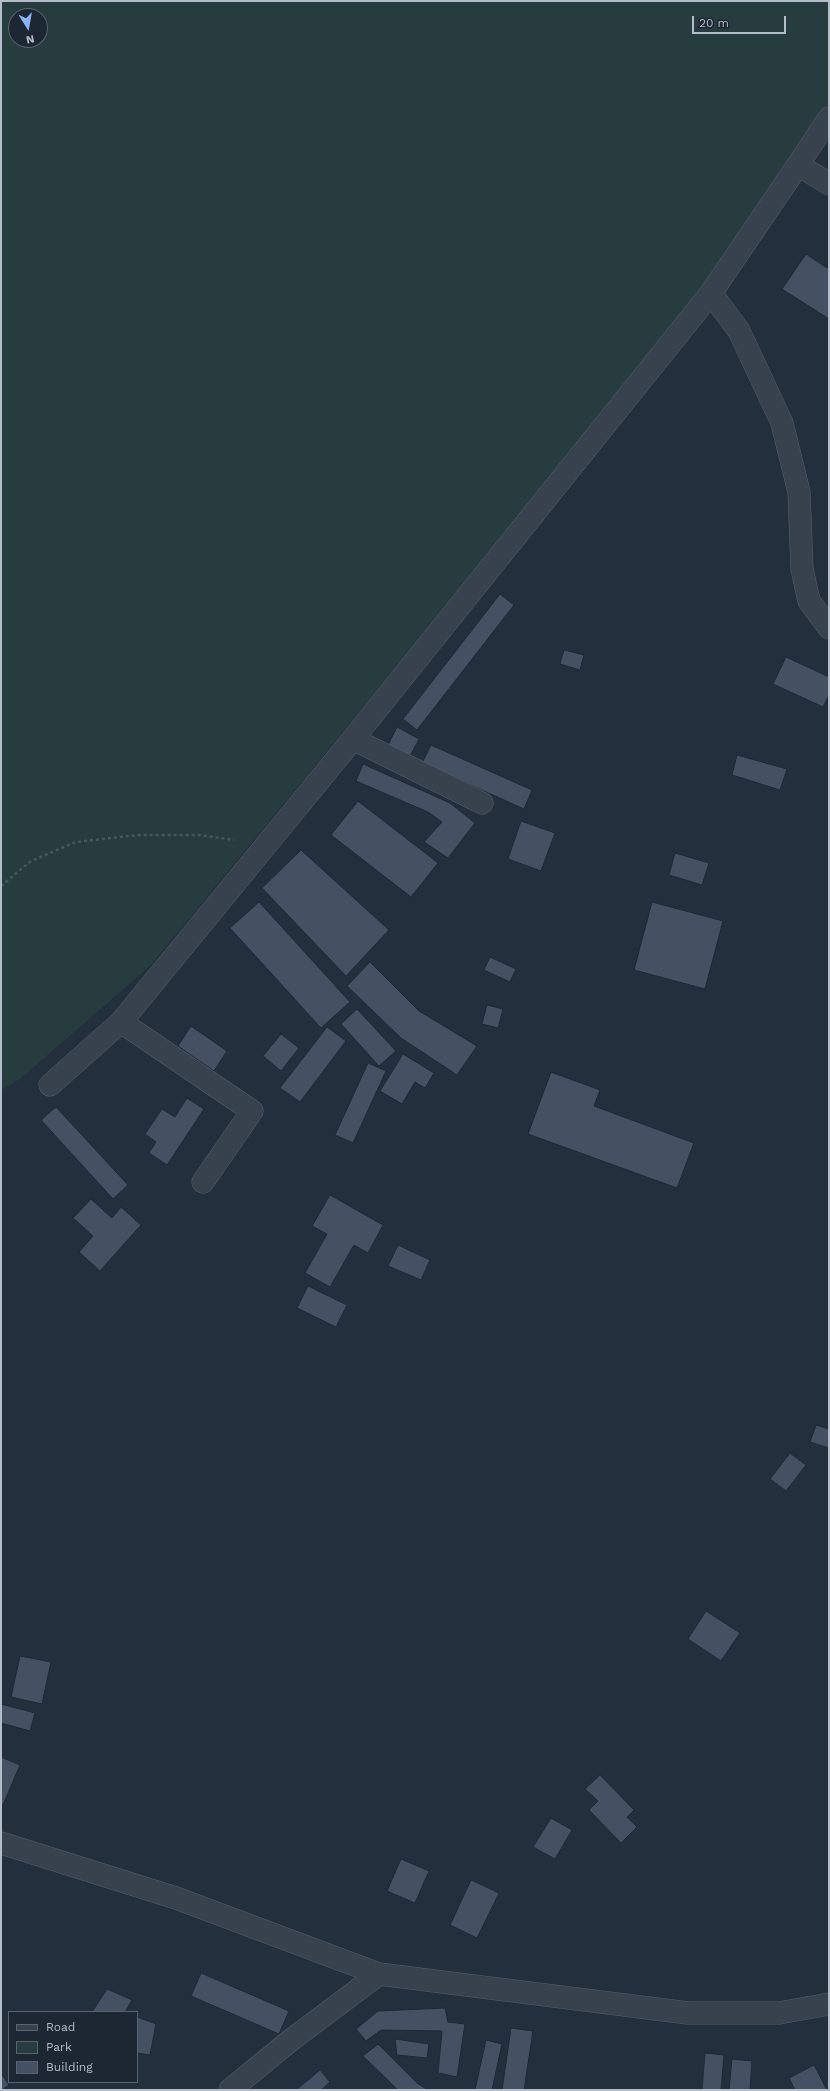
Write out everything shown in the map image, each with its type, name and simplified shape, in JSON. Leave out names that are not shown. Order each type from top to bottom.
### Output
[{"type":"street","points":[[50,1085],[121,1022],[353,739],[711,293],[829,118]]},
{"type":"street","points":[[798,165],[829,184]]},
{"type":"street","points":[[711,293],[739,331],[782,423],[799,492],[802,569],[809,601],[829,628]]},
{"type":"street","points":[[353,739],[482,803]]},
{"type":"street","points":[[121,1022],[252,1111],[203,1182]]},
{"type":"street","points":[[1,1843],[176,1898],[379,1974],[688,2013],[779,2013],[829,2004]]},
{"type":"street","points":[[230,2090],[291,2040],[379,1974]]},
{"type":"path","points":[[1,886],[31,861],[76,842],[138,834],[199,835],[266,845]]},
{"type":"green space","points":[[1,1],[829,1],[829,125],[707,291],[150,966],[20,1079],[1,1090]]},
{"type":"building","points":[[806,254],[827,268],[829,265],[829,319],[782,289]]},
{"type":"building","points":[[500,594],[514,605],[417,730],[403,719]]},
{"type":"building","points":[[564,650],[584,655],[580,670],[560,664]]},
{"type":"building","points":[[786,657],[829,677],[829,695],[823,707],[773,684]]},
{"type":"building","points":[[397,727],[419,739],[410,756],[388,745]]},
{"type":"building","points":[[431,745],[532,790],[524,809],[422,763]]},
{"type":"building","points":[[737,755],[787,769],[780,790],[732,775]]},
{"type":"building","points":[[363,764],[450,803],[475,823],[448,858],[424,842],[442,822],[428,812],[356,781]]},
{"type":"building","points":[[358,801],[438,863],[411,897],[331,835]]},
{"type":"building","points":[[521,821],[555,833],[541,871],[508,859]]},
{"type":"building","points":[[301,850],[389,930],[346,976],[262,888]]},
{"type":"building","points":[[675,853],[709,863],[702,885],[669,875]]},
{"type":"building","points":[[259,902],[350,1002],[321,1028],[230,928]]},
{"type":"building","points":[[652,902],[723,921],[705,989],[634,970]]},
{"type":"building","points":[[490,957],[516,969],[510,982],[484,970]]},
{"type":"building","points":[[370,962],[419,1011],[477,1046],[457,1075],[401,1038],[347,986]]},
{"type":"building","points":[[487,1005],[503,1009],[498,1028],[482,1024]]},
{"type":"building","points":[[357,1009],[396,1051],[379,1066],[341,1024]]},
{"type":"building","points":[[191,1026],[227,1051],[214,1071],[178,1046]]},
{"type":"building","points":[[327,1027],[346,1041],[300,1102],[280,1088]]},
{"type":"building","points":[[281,1034],[299,1048],[281,1071],[263,1056]]},
{"type":"building","points":[[403,1054],[434,1073],[425,1088],[415,1082],[402,1104],[380,1091]]},
{"type":"building","points":[[368,1063],[386,1071],[353,1143],[335,1135]]},
{"type":"building","points":[[551,1072],[600,1090],[594,1106],[694,1143],[677,1188],[528,1134]]},
{"type":"building","points":[[187,1098],[204,1109],[167,1165],[149,1153],[156,1142],[145,1134],[162,1109],[175,1117]]},
{"type":"building","points":[[56,1107],[128,1185],[113,1199],[41,1120]]},
{"type":"building","points":[[330,1195],[383,1225],[368,1253],[354,1245],[330,1287],[305,1273],[327,1234],[312,1226]]},
{"type":"building","points":[[91,1199],[112,1218],[121,1207],[141,1225],[100,1271],[79,1252],[93,1236],[73,1218]]},
{"type":"building","points":[[398,1245],[430,1260],[421,1280],[388,1266]]},
{"type":"building","points":[[308,1286],[347,1305],[336,1327],[297,1308]]},
{"type":"building","points":[[816,1425],[829,1429],[829,1448],[810,1442]]},
{"type":"building","points":[[790,1453],[806,1465],[786,1491],[770,1479]]},
{"type":"building","points":[[706,1611],[740,1633],[721,1661],[688,1639]]},
{"type":"building","points":[[20,1656],[51,1662],[42,1704],[11,1697]]},
{"type":"building","points":[[1,1704],[35,1713],[30,1731],[1,1723]]},
{"type":"building","points":[[1,1757],[20,1765],[3,1805],[1,1804]]},
{"type":"building","points":[[600,1775],[634,1810],[627,1817],[637,1827],[621,1843],[589,1810],[598,1801],[585,1789]]},
{"type":"building","points":[[551,1818],[572,1830],[555,1859],[533,1847]]},
{"type":"building","points":[[401,1859],[429,1871],[415,1903],[387,1891]]},
{"type":"building","points":[[471,1880],[499,1893],[477,1938],[450,1925]]},
{"type":"building","points":[[201,1973],[289,2011],[279,2034],[191,1996]]},
{"type":"building","points":[[107,1989],[132,2000],[126,2011],[93,2011]]},
{"type":"building","points":[[445,2008],[448,2022],[465,2024],[457,2077],[438,2073],[442,2031],[381,2030],[366,2041],[356,2029],[378,2011]]},
{"type":"building","points":[[138,2017],[156,2024],[150,2055],[138,2053]]},
{"type":"building","points":[[511,2028],[533,2031],[524,2090],[502,2090]]},
{"type":"building","points":[[395,2039],[429,2044],[427,2058],[397,2055]]},
{"type":"building","points":[[486,2040],[502,2044],[492,2090],[475,2090]]},
{"type":"building","points":[[378,2044],[417,2083],[428,2090],[398,2090],[363,2056]]},
{"type":"building","points":[[705,2053],[724,2055],[721,2090],[702,2090]]},
{"type":"building","points":[[732,2059],[752,2061],[750,2090],[729,2090]]},
{"type":"building","points":[[814,2065],[827,2090],[795,2090],[789,2078]]},
{"type":"building","points":[[320,2070],[330,2082],[321,2090],[296,2090]]},
{"type":"building","points":[[1,2073],[9,2085],[2,2090],[1,2090]]}]
